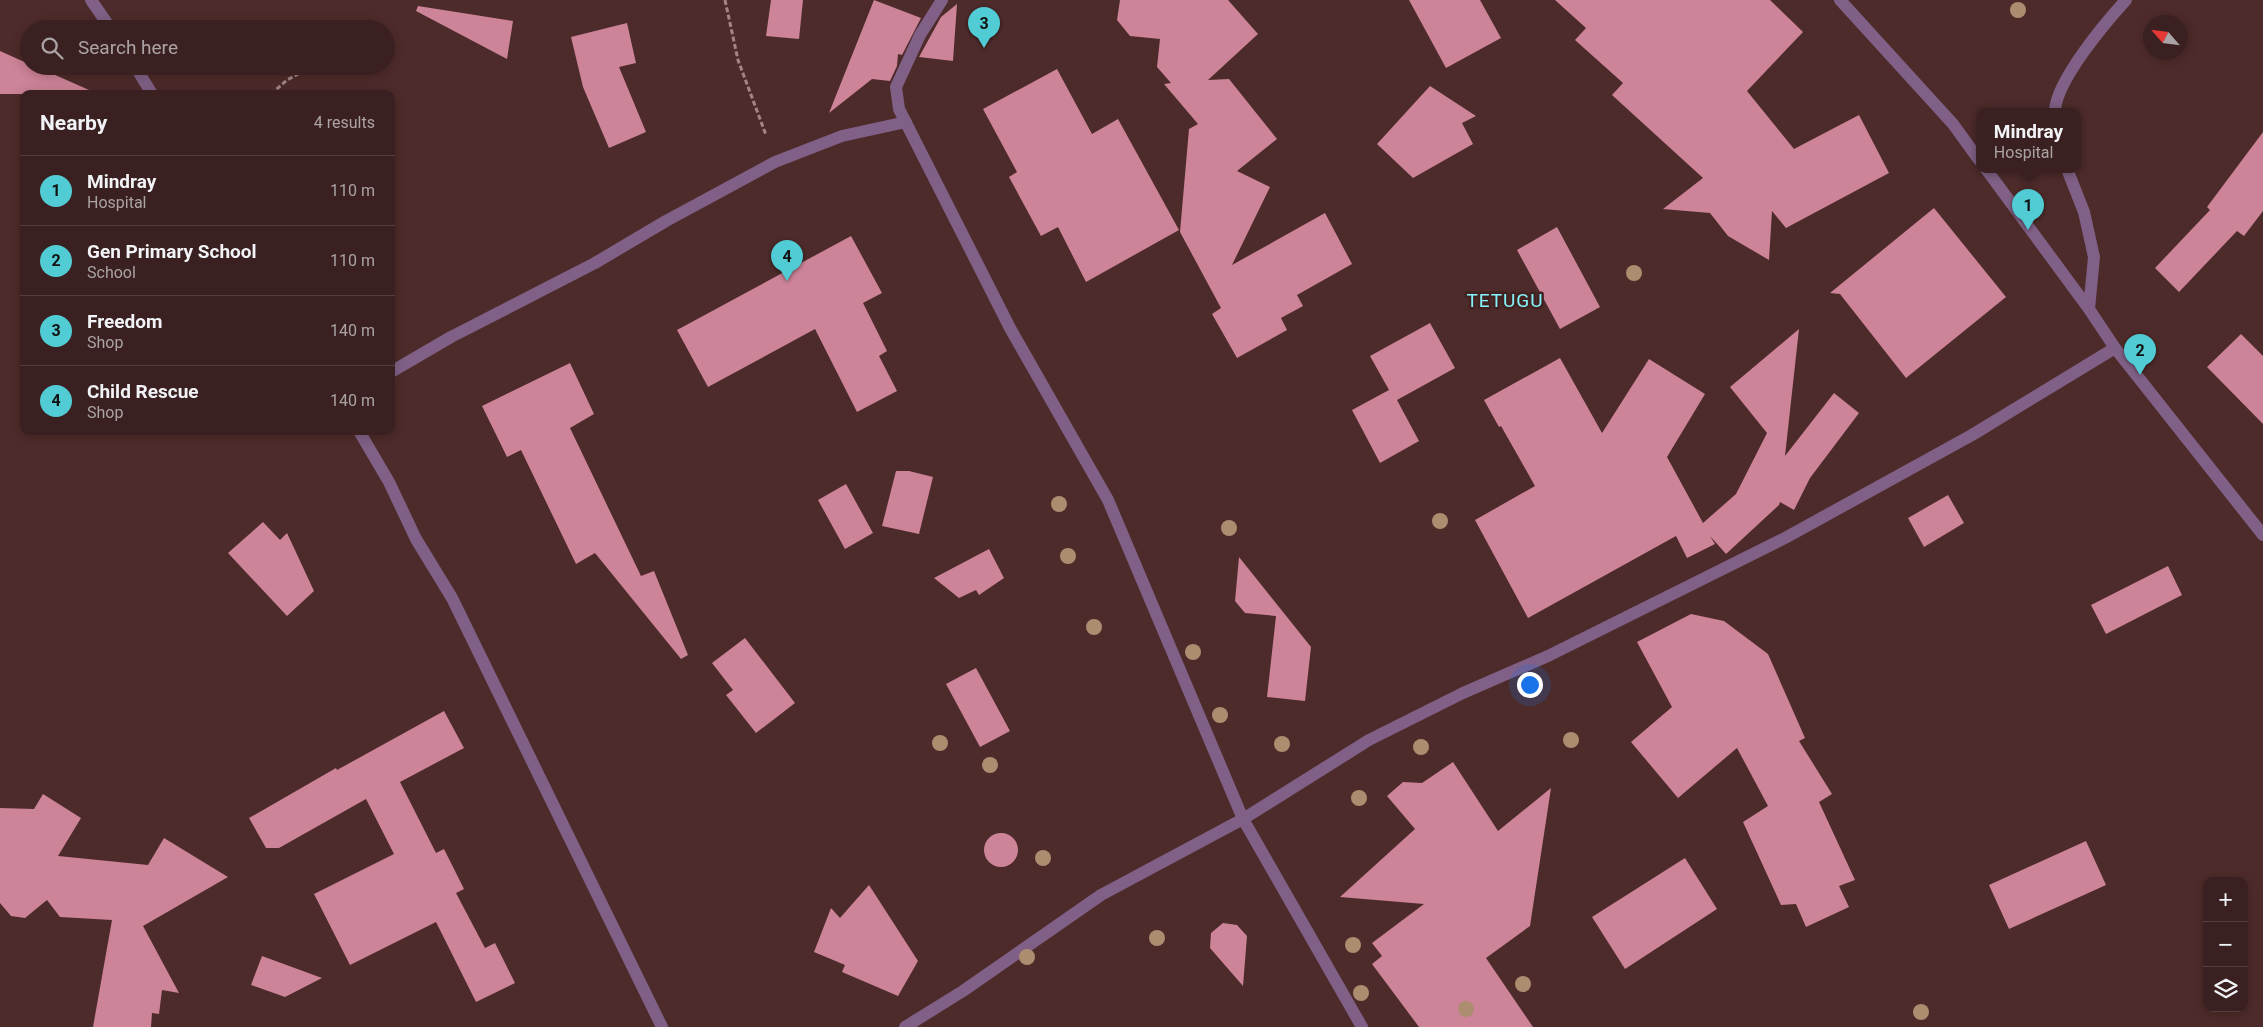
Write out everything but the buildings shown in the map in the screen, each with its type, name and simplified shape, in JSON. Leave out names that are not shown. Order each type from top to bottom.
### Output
[{"type":"street","points":[[91,0],[105,20]]},
{"type":"street","points":[[942,0],[920,35],[896,87],[899,109],[1010,328],[1108,500],[1243,819],[1362,1027]]},
{"type":"street","points":[[1840,0],[1953,124],[1976,156]]},
{"type":"street","points":[[2056,108],[2064,83],[2109,18],[2126,0]]},
{"type":"street","points":[[140,75],[150,90]]},
{"type":"street","points":[[395,370],[450,338],[595,263],[666,221],[775,162],[842,136],[906,122]]},
{"type":"street","points":[[1989,173],[2089,309],[2115,348],[2263,535]]},
{"type":"street","points":[[2069,173],[2084,212],[2094,257],[2089,309]]},
{"type":"street","points":[[905,1027],[1028,947],[1101,895],[1243,819],[1369,740],[1464,693],[1548,656],[1828,514],[1972,435],[2115,348]]},
{"type":"street","points":[[361,435],[389,482],[416,539],[452,598],[662,1027]]},
{"type":"path","points":[[725,0],[738,60],[775,162]]},
{"type":"path","points":[[276,90],[296,75]]},
{"type":"place","name":"Freedom","points":[[984,48]]},
{"type":"place","name":"Mindray","points":[[2028,230]]},
{"type":"place","name":"Child Rescue","points":[[787,281]]},
{"type":"place","name":"Gen Primary School","points":[[2140,375]]},
{"type":"district","name":"TETUGU","points":[[1505,300]]}]
